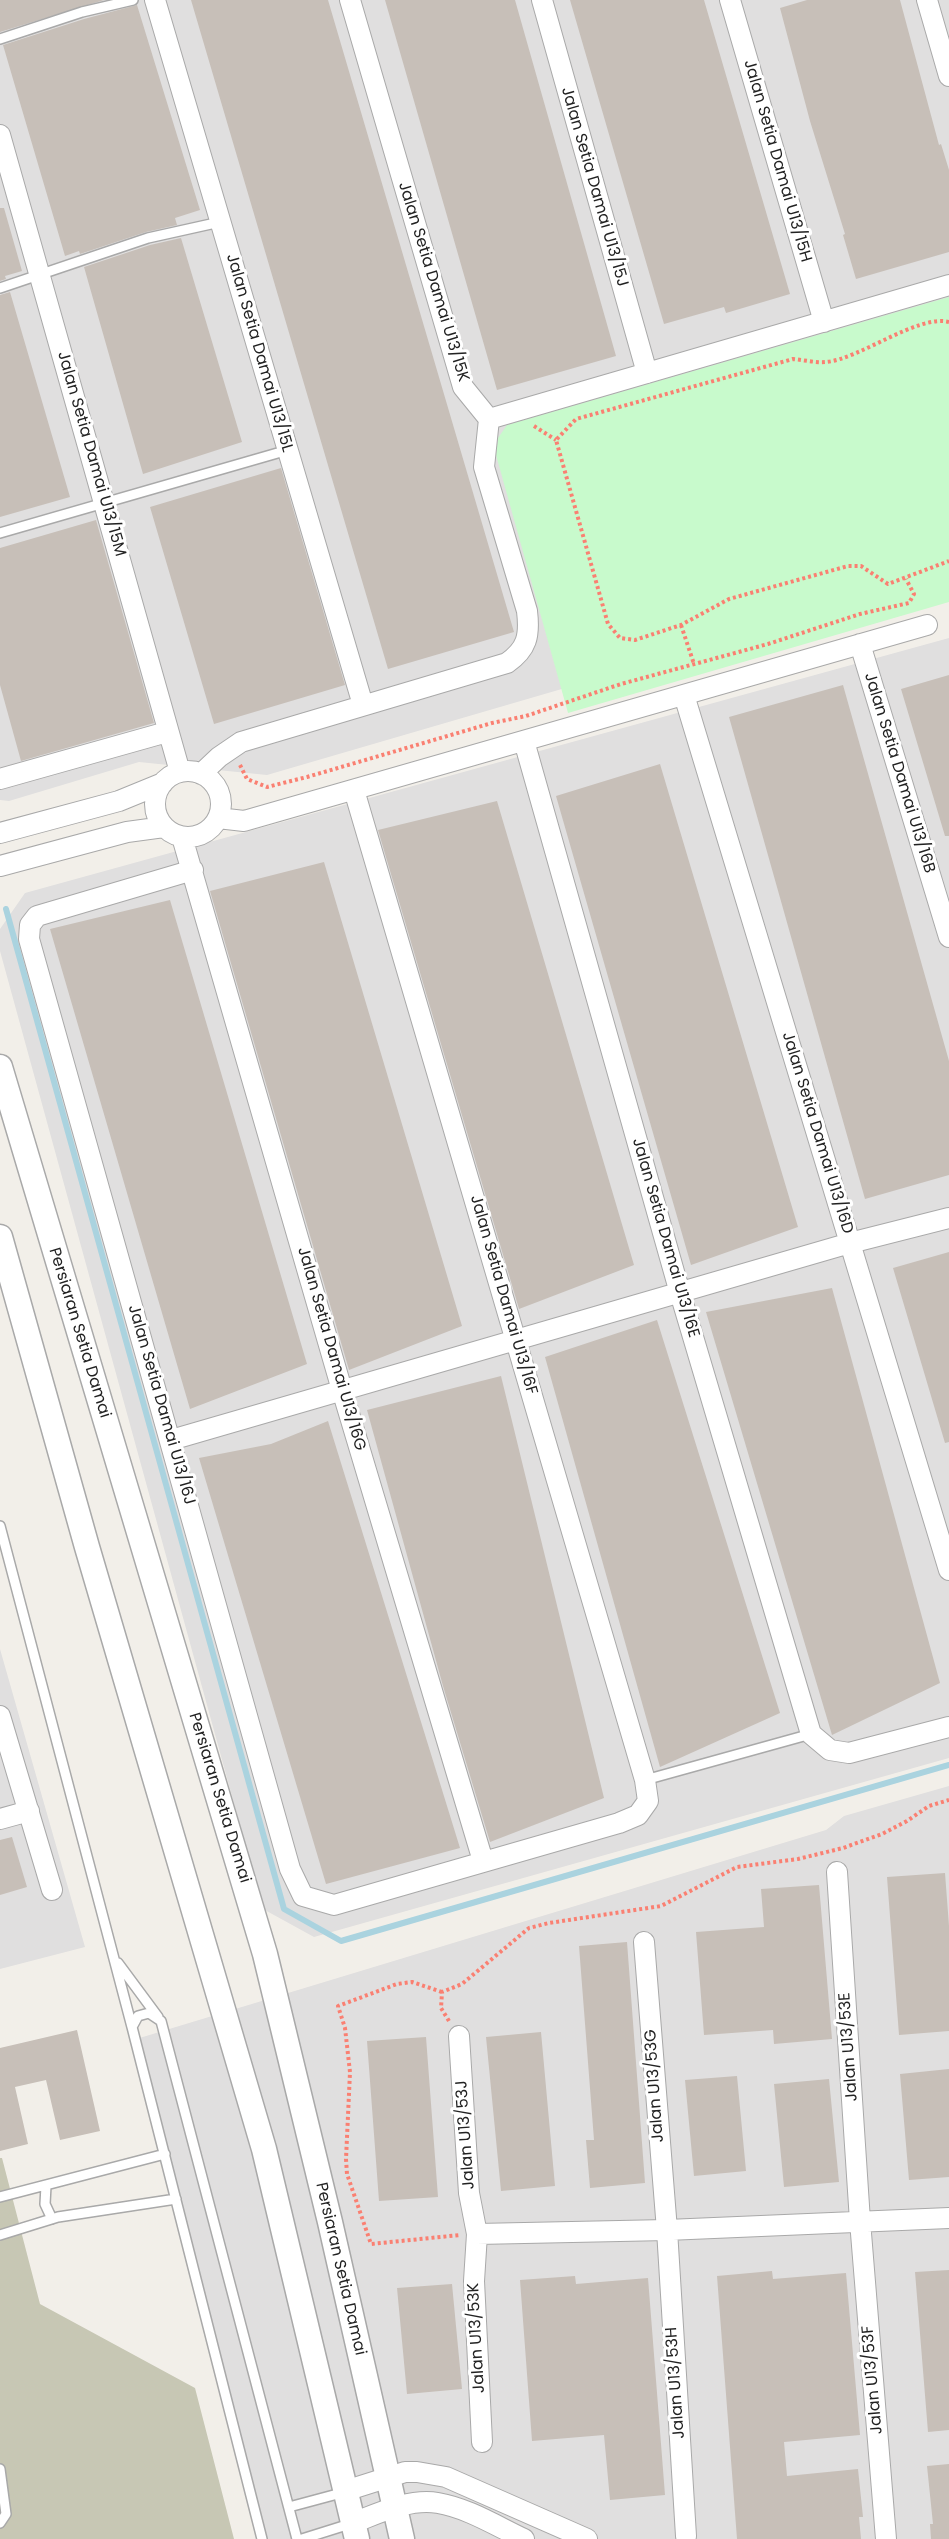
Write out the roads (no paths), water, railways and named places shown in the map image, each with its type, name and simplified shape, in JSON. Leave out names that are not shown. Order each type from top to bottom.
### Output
[{"type":"street","name":"Jalan Setia Damai U13/15L","points":[[155,0],[363,705]]},
{"type":"street","name":"Jalan Setia Damai U13/15K","points":[[350,0],[463,387],[489,419]]},
{"type":"street","name":"Jalan Setia Damai U13/15J","points":[[542,0],[647,374]]},
{"type":"street","name":"Jalan Setia Damai U13/15H","points":[[730,0],[824,322]]},
{"type":"street","points":[[927,0],[946,52],[949,76]]},
{"type":"street","name":"Jalan Setia Damai U13/15M","points":[[0,135],[180,772]]},
{"type":"street","points":[[201,774],[241,742],[507,663],[522,653],[529,628],[527,611],[484,467],[489,419],[949,285]]},
{"type":"street","points":[[218,818],[244,821],[927,625]]},
{"type":"street","name":"Jalan Setia Damai U13/16B","points":[[860,644],[949,937]]},
{"type":"street","name":"Jalan Setia Damai U13/16D","points":[[684,695],[949,1570]]},
{"type":"street","points":[[0,779],[167,732]]},
{"type":"street","name":"Jalan Setia Damai U13/16E","points":[[524,741],[680,1293],[811,1734]]},
{"type":"street","points":[[0,833],[119,801],[163,783],[180,772],[201,774],[210,779],[220,797],[218,818],[203,833],[182,837],[164,827],[156,810],[155,800],[163,783]]},
{"type":"street","name":"Jalan Setia Damai U13/16F","points":[[354,790],[645,1780],[648,1801],[638,1815],[619,1823],[483,1861]]},
{"type":"street","points":[[0,866],[127,832],[164,827]]},
{"type":"street","name":"Jalan Setia Damai U13/16G","points":[[182,837],[342,1390],[483,1861]]},
{"type":"street","name":"Jalan Setia Damai U13/16J","points":[[193,870],[37,916],[30,925],[29,939],[290,1869],[303,1896],[334,1905],[483,1861]]},
{"type":"street","name":"Persiaran Setia Damai","points":[[0,1067],[265,1953],[402,2539]]},
{"type":"street","points":[[171,1440],[850,1243],[949,1218]]},
{"type":"street","points":[[0,1237],[87,1547],[264,2149],[355,2531],[394,2508],[413,2504],[438,2503],[470,2514],[524,2539]]},
{"type":"street","points":[[0,1716],[52,1890]]},
{"type":"street","points":[[811,1734],[830,1750],[849,1753],[949,1727]]},
{"type":"street","points":[[0,1819],[29,1811]]},
{"type":"street","name":"Jalan U13/53E","points":[[837,1872],[860,2221]]},
{"type":"street","name":"Jalan U13/53G","points":[[644,1942],[666,2230]]},
{"type":"street","name":"Jalan U13/53J","points":[[459,2036],[469,2193],[477,2234]]},
{"type":"street","points":[[477,2234],[666,2230],[949,2218]]},
{"type":"street","name":"Jalan U13/53F","points":[[860,2221],[886,2539]]},
{"type":"street","name":"Jalan U13/53H","points":[[666,2230],[686,2536]]},
{"type":"street","name":"Jalan U13/53K","points":[[477,2234],[474,2281],[482,2442]]},
{"type":"street","points":[[345,2491],[388,2477],[417,2472],[446,2477],[587,2539]]},
{"type":"lane","points":[[0,39],[82,12],[133,0]]},
{"type":"lane","points":[[0,288],[41,276],[74,261],[148,238],[220,222]]},
{"type":"lane","points":[[0,533],[288,450]]},
{"type":"lane","points":[[0,1526],[165,2154],[262,2539]]},
{"type":"lane","points":[[645,1780],[811,1734]]},
{"type":"lane","points":[[114,1959],[161,2021],[297,2539]]},
{"type":"lane","points":[[132,2027],[138,2016],[143,2014],[148,2013],[161,2021]]},
{"type":"lane","points":[[0,2197],[165,2154]]},
{"type":"lane","points":[[46,2186],[45,2204],[52,2219]]},
{"type":"lane","points":[[0,2235],[52,2219],[176,2199]]},
{"type":"lane","points":[[0,2470],[6,2514],[0,2523]]},
{"type":"lane","points":[[289,2507],[345,2491]]},
{"type":"lane","points":[[302,2539],[355,2531]]},
{"type":"waterway","points":[[6,909],[284,1909],[341,1941],[949,1765]]}]
